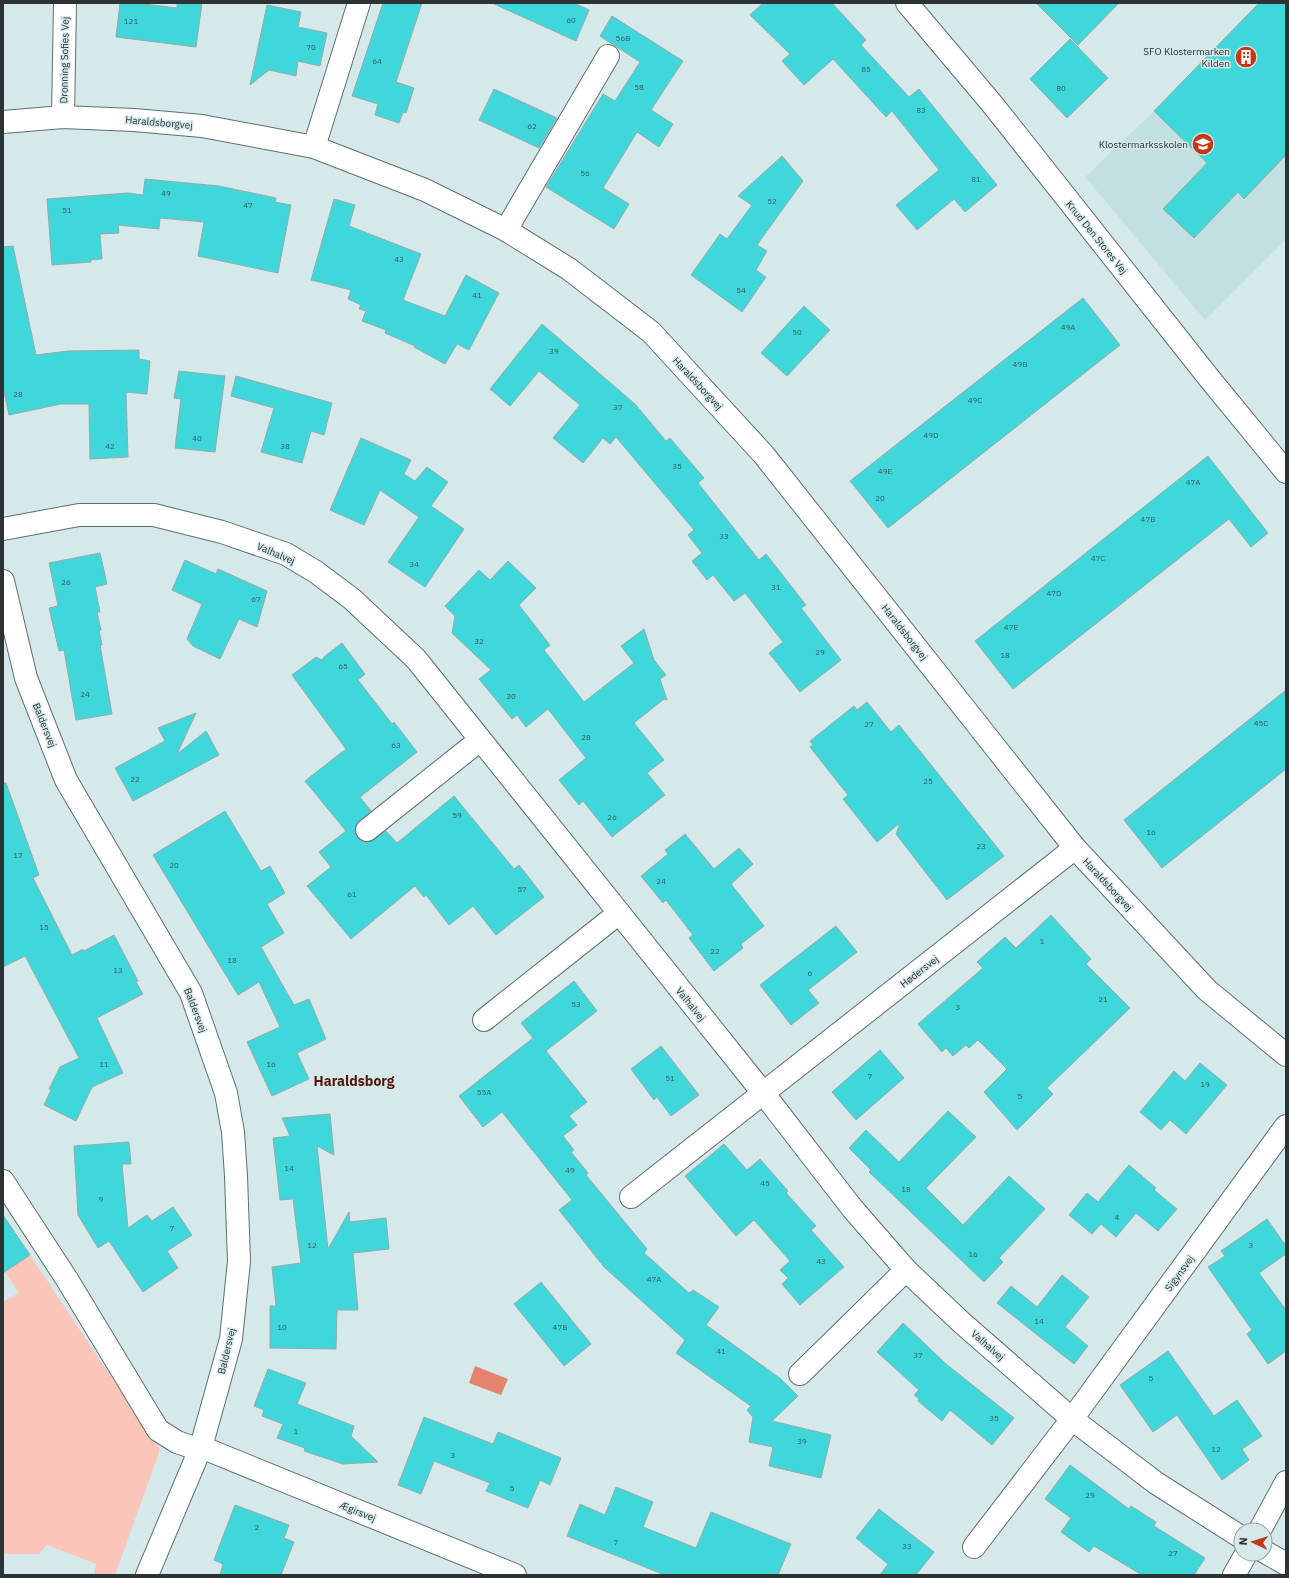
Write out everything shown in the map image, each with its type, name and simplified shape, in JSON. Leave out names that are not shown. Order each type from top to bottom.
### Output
[{"type":"street","name":"Dronning Sofies Vej","points":[[63,117],[65,3]]},
{"type":"street","points":[[314,147],[359,3]]},
{"type":"street","name":"Knud Den Stores Vej","points":[[920,8],[993,105],[1209,378],[1286,472]]},
{"type":"street","points":[[506,230],[608,56]]},
{"type":"street","name":"Haraldsborgvej","points":[[3,122],[63,117],[134,120],[202,126],[314,147],[425,190],[506,230],[569,269],[651,332],[759,449],[1075,848],[1207,990],[1286,1055]]},
{"type":"street","name":"Valhalvej","points":[[3,529],[79,515],[154,515],[222,532],[286,554],[316,572],[352,599],[416,659],[764,1094],[852,1208],[906,1270],[961,1322],[1072,1419],[1156,1483],[1233,1532]]},
{"type":"street","name":"Baldersvej","points":[[3,581],[26,678],[66,780],[191,993],[226,1092],[233,1132],[239,1261],[231,1339],[200,1449],[147,1575]]},
{"type":"street","points":[[367,830],[480,740]]},
{"type":"street","name":"Hødersvej","points":[[764,1094],[1075,848]]},
{"type":"street","points":[[484,1020],[619,913]]},
{"type":"street","points":[[631,1197],[764,1094]]},
{"type":"street","name":"Sigynsvej","points":[[1072,1419],[1286,1126]]},
{"type":"street","points":[[3,1181],[68,1281],[158,1430],[177,1442],[200,1449]]},
{"type":"street","points":[[800,1374],[906,1270]]},
{"type":"street","points":[[974,1547],[1072,1419]]},
{"type":"street","name":"Ægirsvej","points":[[200,1449],[515,1575]]},
{"type":"street","points":[[1264,1522],[1286,1482]]},
{"type":"street","points":[[1273,1557],[1286,1564]]},
{"type":"street","points":[[1234,1575],[1241,1562]]},
{"type":"shaded area","name":"Klostermarksskolen","points":[[1286,3],[1286,239],[1205,320],[1085,177],[1154,111]]},
{"type":"shaded area","points":[[30,1255],[160,1450],[115,1575],[94,1575],[96,1564],[47,1545],[39,1554],[3,1554],[3,1302],[19,1293],[5,1272]]},
{"type":"shaded area","points":[[475,1366],[508,1379],[501,1395],[469,1383]]},
{"type":"building","points":[[120,3],[136,3],[177,8],[177,3],[202,3],[196,47],[116,37]]},
{"type":"building","points":[[383,3],[422,3],[396,82],[414,88],[406,113],[403,112],[399,123],[375,115],[378,104],[352,96]]},
{"type":"building","points":[[492,3],[574,3],[589,10],[576,41]]},
{"type":"building","points":[[763,3],[832,3],[866,40],[861,45],[909,97],[919,89],[997,185],[965,212],[954,199],[917,230],[896,205],[939,170],[892,111],[886,117],[833,59],[804,85],[782,61],[790,54],[750,15]]},
{"type":"building","points":[[1036,3],[1119,3],[1078,45]]},
{"type":"building","name":"SFO Klostermarken Kilden","points":[[1259,3],[1286,3],[1286,155],[1244,199],[1238,192],[1194,238],[1163,209],[1207,163],[1154,111]]},
{"type":"building","points":[[267,5],[301,12],[298,27],[327,33],[320,66],[298,61],[296,76],[269,70],[250,85]]},
{"type":"building","points":[[612,16],[683,61],[651,110],[673,124],[659,147],[637,132],[603,188],[629,204],[614,229],[546,187],[603,94],[615,101],[640,62],[600,36]]},
{"type":"building","points":[[1070,39],[1108,78],[1067,118],[1030,79]]},
{"type":"building","points":[[494,89],[557,118],[539,148],[479,120]]},
{"type":"building","points":[[782,156],[803,181],[757,245],[767,251],[756,270],[766,277],[742,312],[691,275],[720,234],[727,239],[752,205],[738,196]]},
{"type":"building","points":[[145,179],[219,186],[276,198],[275,202],[291,205],[278,273],[198,256],[204,222],[160,218],[159,229],[118,225],[119,233],[100,234],[102,259],[91,260],[91,262],[52,265],[47,199],[128,193],[143,195]]},
{"type":"building","points":[[334,199],[355,205],[349,226],[421,254],[403,300],[445,316],[466,275],[499,293],[469,350],[457,344],[445,364],[414,347],[415,346],[385,333],[386,330],[362,321],[366,311],[359,309],[361,305],[348,299],[351,290],[311,280]]},
{"type":"building","points":[[13,246],[36,355],[68,351],[139,350],[139,359],[150,361],[147,394],[126,392],[128,457],[90,459],[89,404],[61,404],[9,415],[3,387],[3,247]]},
{"type":"building","points":[[1083,298],[1120,345],[888,528],[850,481]]},
{"type":"building","points":[[804,306],[830,330],[787,376],[761,353]]},
{"type":"building","points":[[542,324],[635,404],[666,441],[670,438],[704,478],[698,483],[759,560],[766,554],[806,605],[801,608],[841,660],[800,692],[769,653],[783,642],[745,593],[734,601],[713,575],[707,580],[692,561],[702,553],[688,535],[694,530],[616,437],[610,444],[603,438],[583,463],[553,438],[580,405],[539,371],[510,406],[490,389]]},
{"type":"building","points":[[179,371],[225,376],[215,452],[175,448],[181,399],[174,398]]},
{"type":"building","points":[[236,376],[332,403],[324,435],[311,431],[302,463],[261,452],[274,408],[231,396]]},
{"type":"building","points":[[361,438],[411,460],[404,474],[415,481],[427,467],[448,482],[431,506],[464,529],[425,587],[388,562],[419,517],[380,490],[364,525],[330,510]]},
{"type":"building","points":[[1208,456],[1268,533],[1251,547],[1229,519],[1013,689],[975,641]]},
{"type":"building","points":[[100,553],[107,584],[95,587],[100,612],[97,612],[101,630],[99,630],[102,645],[100,645],[112,714],[76,720],[64,650],[59,651],[49,608],[58,606],[49,563]]},
{"type":"building","points":[[185,560],[216,574],[218,569],[267,591],[257,627],[239,619],[220,659],[193,646],[187,639],[202,604],[172,590]]},
{"type":"building","points":[[508,561],[536,588],[519,605],[550,645],[544,650],[584,702],[634,663],[621,646],[644,629],[654,660],[666,675],[660,679],[667,700],[664,699],[634,723],[664,760],[647,773],[665,795],[612,837],[583,801],[579,805],[559,780],[586,758],[548,709],[526,727],[517,715],[512,719],[479,679],[491,670],[452,633],[455,616],[445,606],[479,570],[490,580]]},
{"type":"building","points":[[342,643],[365,674],[358,680],[392,724],[394,722],[417,752],[360,797],[371,811],[356,825],[355,831],[357,837],[363,842],[369,842],[386,831],[397,843],[454,796],[514,869],[519,865],[544,897],[496,935],[473,906],[449,925],[426,895],[424,897],[415,886],[351,939],[307,886],[331,867],[319,852],[346,831],[305,781],[346,749],[292,675],[316,657],[322,660]]},
{"type":"building","points":[[1286,690],[1286,769],[1162,868],[1124,820]]},
{"type":"building","points":[[867,702],[891,732],[899,725],[1004,856],[947,900],[896,834],[900,823],[877,842],[843,799],[848,795],[810,747],[813,745],[810,741],[854,706],[857,710]]},
{"type":"building","points":[[196,713],[177,754],[206,731],[219,755],[133,801],[115,768],[165,741],[158,728]]},
{"type":"building","points":[[3,783],[6,783],[39,875],[33,878],[72,955],[83,949],[84,951],[114,935],[138,981],[136,982],[143,994],[97,1018],[123,1073],[92,1087],[76,1121],[44,1105],[51,1090],[49,1089],[60,1067],[79,1058],[25,956],[3,967]]},
{"type":"building","points":[[225,811],[261,871],[270,866],[285,893],[267,904],[284,933],[261,947],[294,1005],[309,999],[326,1039],[297,1053],[309,1079],[272,1096],[247,1042],[280,1027],[259,982],[238,995],[153,855]]},
{"type":"building","points":[[685,834],[714,869],[739,848],[753,864],[731,884],[764,926],[741,944],[743,948],[714,971],[689,938],[693,935],[666,900],[663,903],[641,876],[668,854],[665,850]]},
{"type":"building","points":[[1051,915],[1091,959],[1086,964],[1130,1008],[1047,1088],[1053,1094],[1017,1130],[984,1092],[1007,1069],[978,1040],[969,1048],[966,1045],[953,1056],[946,1048],[942,1052],[918,1024],[983,968],[977,962],[1005,937],[1016,948]]},
{"type":"building","points":[[836,926],[857,952],[808,990],[819,1003],[791,1025],[760,985]]},
{"type":"building","points":[[574,981],[597,1011],[546,1051],[587,1102],[569,1116],[577,1125],[563,1136],[574,1150],[571,1152],[588,1173],[586,1175],[647,1249],[644,1253],[689,1293],[693,1290],[719,1307],[706,1325],[781,1379],[798,1396],[772,1421],[831,1435],[821,1478],[769,1466],[773,1447],[749,1442],[753,1417],[747,1410],[751,1406],[676,1353],[685,1340],[604,1267],[559,1210],[572,1200],[502,1112],[483,1127],[459,1096],[533,1038],[521,1023]]},
{"type":"building","points":[[661,1046],[699,1095],[671,1116],[657,1097],[654,1100],[631,1069]]},
{"type":"building","points":[[880,1050],[904,1078],[856,1120],[832,1092]]},
{"type":"building","points":[[1200,1063],[1227,1085],[1186,1134],[1170,1120],[1161,1130],[1140,1112],[1174,1071],[1185,1081]]},
{"type":"building","points":[[948,1111],[976,1137],[926,1188],[963,1225],[1009,1176],[1045,1209],[999,1258],[1003,1262],[984,1282],[869,1172],[871,1170],[849,1148],[866,1130],[899,1162]]},
{"type":"building","points":[[330,1114],[334,1155],[317,1146],[328,1249],[349,1212],[350,1222],[386,1218],[389,1249],[353,1253],[358,1310],[337,1310],[336,1349],[270,1348],[270,1306],[276,1306],[272,1267],[301,1263],[293,1199],[280,1200],[273,1138],[290,1136],[282,1118]]},
{"type":"building","points":[[129,1142],[131,1164],[122,1164],[128,1228],[147,1215],[152,1221],[173,1207],[192,1235],[167,1251],[178,1268],[143,1292],[109,1241],[98,1248],[78,1215],[74,1146]]},
{"type":"building","points":[[724,1144],[747,1170],[760,1159],[788,1191],[786,1193],[816,1226],[811,1230],[844,1267],[800,1305],[782,1284],[788,1278],[780,1270],[790,1261],[754,1220],[736,1236],[685,1176]]},
{"type":"building","points":[[1129,1165],[1156,1188],[1154,1190],[1177,1209],[1158,1231],[1136,1213],[1116,1237],[1101,1224],[1092,1234],[1069,1215],[1087,1193],[1098,1202]]},
{"type":"building","points":[[3,1215],[30,1255],[3,1273]]},
{"type":"building","points":[[1267,1219],[1286,1246],[1286,1254],[1259,1273],[1286,1310],[1286,1351],[1268,1364],[1247,1334],[1252,1330],[1208,1267],[1225,1256],[1221,1251]]},
{"type":"building","points":[[1062,1275],[1089,1297],[1065,1327],[1088,1346],[1074,1364],[997,1303],[1011,1286],[1037,1307]]},
{"type":"building","points":[[541,1282],[591,1344],[564,1366],[514,1304]]},
{"type":"building","points":[[903,1323],[946,1364],[1014,1418],[992,1445],[950,1410],[942,1421],[918,1401],[919,1399],[914,1395],[919,1390],[877,1352]]},
{"type":"building","points":[[1168,1351],[1214,1416],[1237,1400],[1262,1436],[1242,1449],[1249,1460],[1222,1480],[1177,1415],[1153,1432],[1120,1385]]},
{"type":"building","points":[[268,1369],[306,1383],[297,1404],[354,1426],[351,1436],[378,1462],[343,1464],[304,1451],[305,1448],[277,1438],[283,1424],[262,1416],[264,1410],[254,1406]]},
{"type":"building","points":[[424,1417],[493,1444],[498,1432],[561,1458],[550,1485],[540,1480],[528,1508],[486,1491],[490,1483],[434,1461],[421,1494],[398,1485]]},
{"type":"building","points":[[1070,1465],[1129,1509],[1131,1506],[1156,1522],[1154,1526],[1205,1558],[1194,1575],[1142,1575],[1094,1546],[1089,1552],[1061,1532],[1071,1518],[1045,1499]]},
{"type":"building","points":[[616,1487],[653,1502],[643,1527],[696,1548],[711,1512],[791,1544],[778,1575],[665,1575],[567,1536],[580,1504],[605,1515]]},
{"type":"building","points":[[235,1505],[289,1525],[284,1538],[294,1542],[281,1575],[220,1575],[223,1564],[214,1560]]},
{"type":"building","points":[[879,1509],[934,1552],[916,1575],[880,1575],[888,1564],[856,1538]]},
{"type":"place","name":"SFO Klostermarken Kilden","points":[[1246,57]]},
{"type":"place","name":"Klostermarksskolen","points":[[1203,144]]},
{"type":"district","name":"Haraldsborg","points":[[354,1081]]}]
